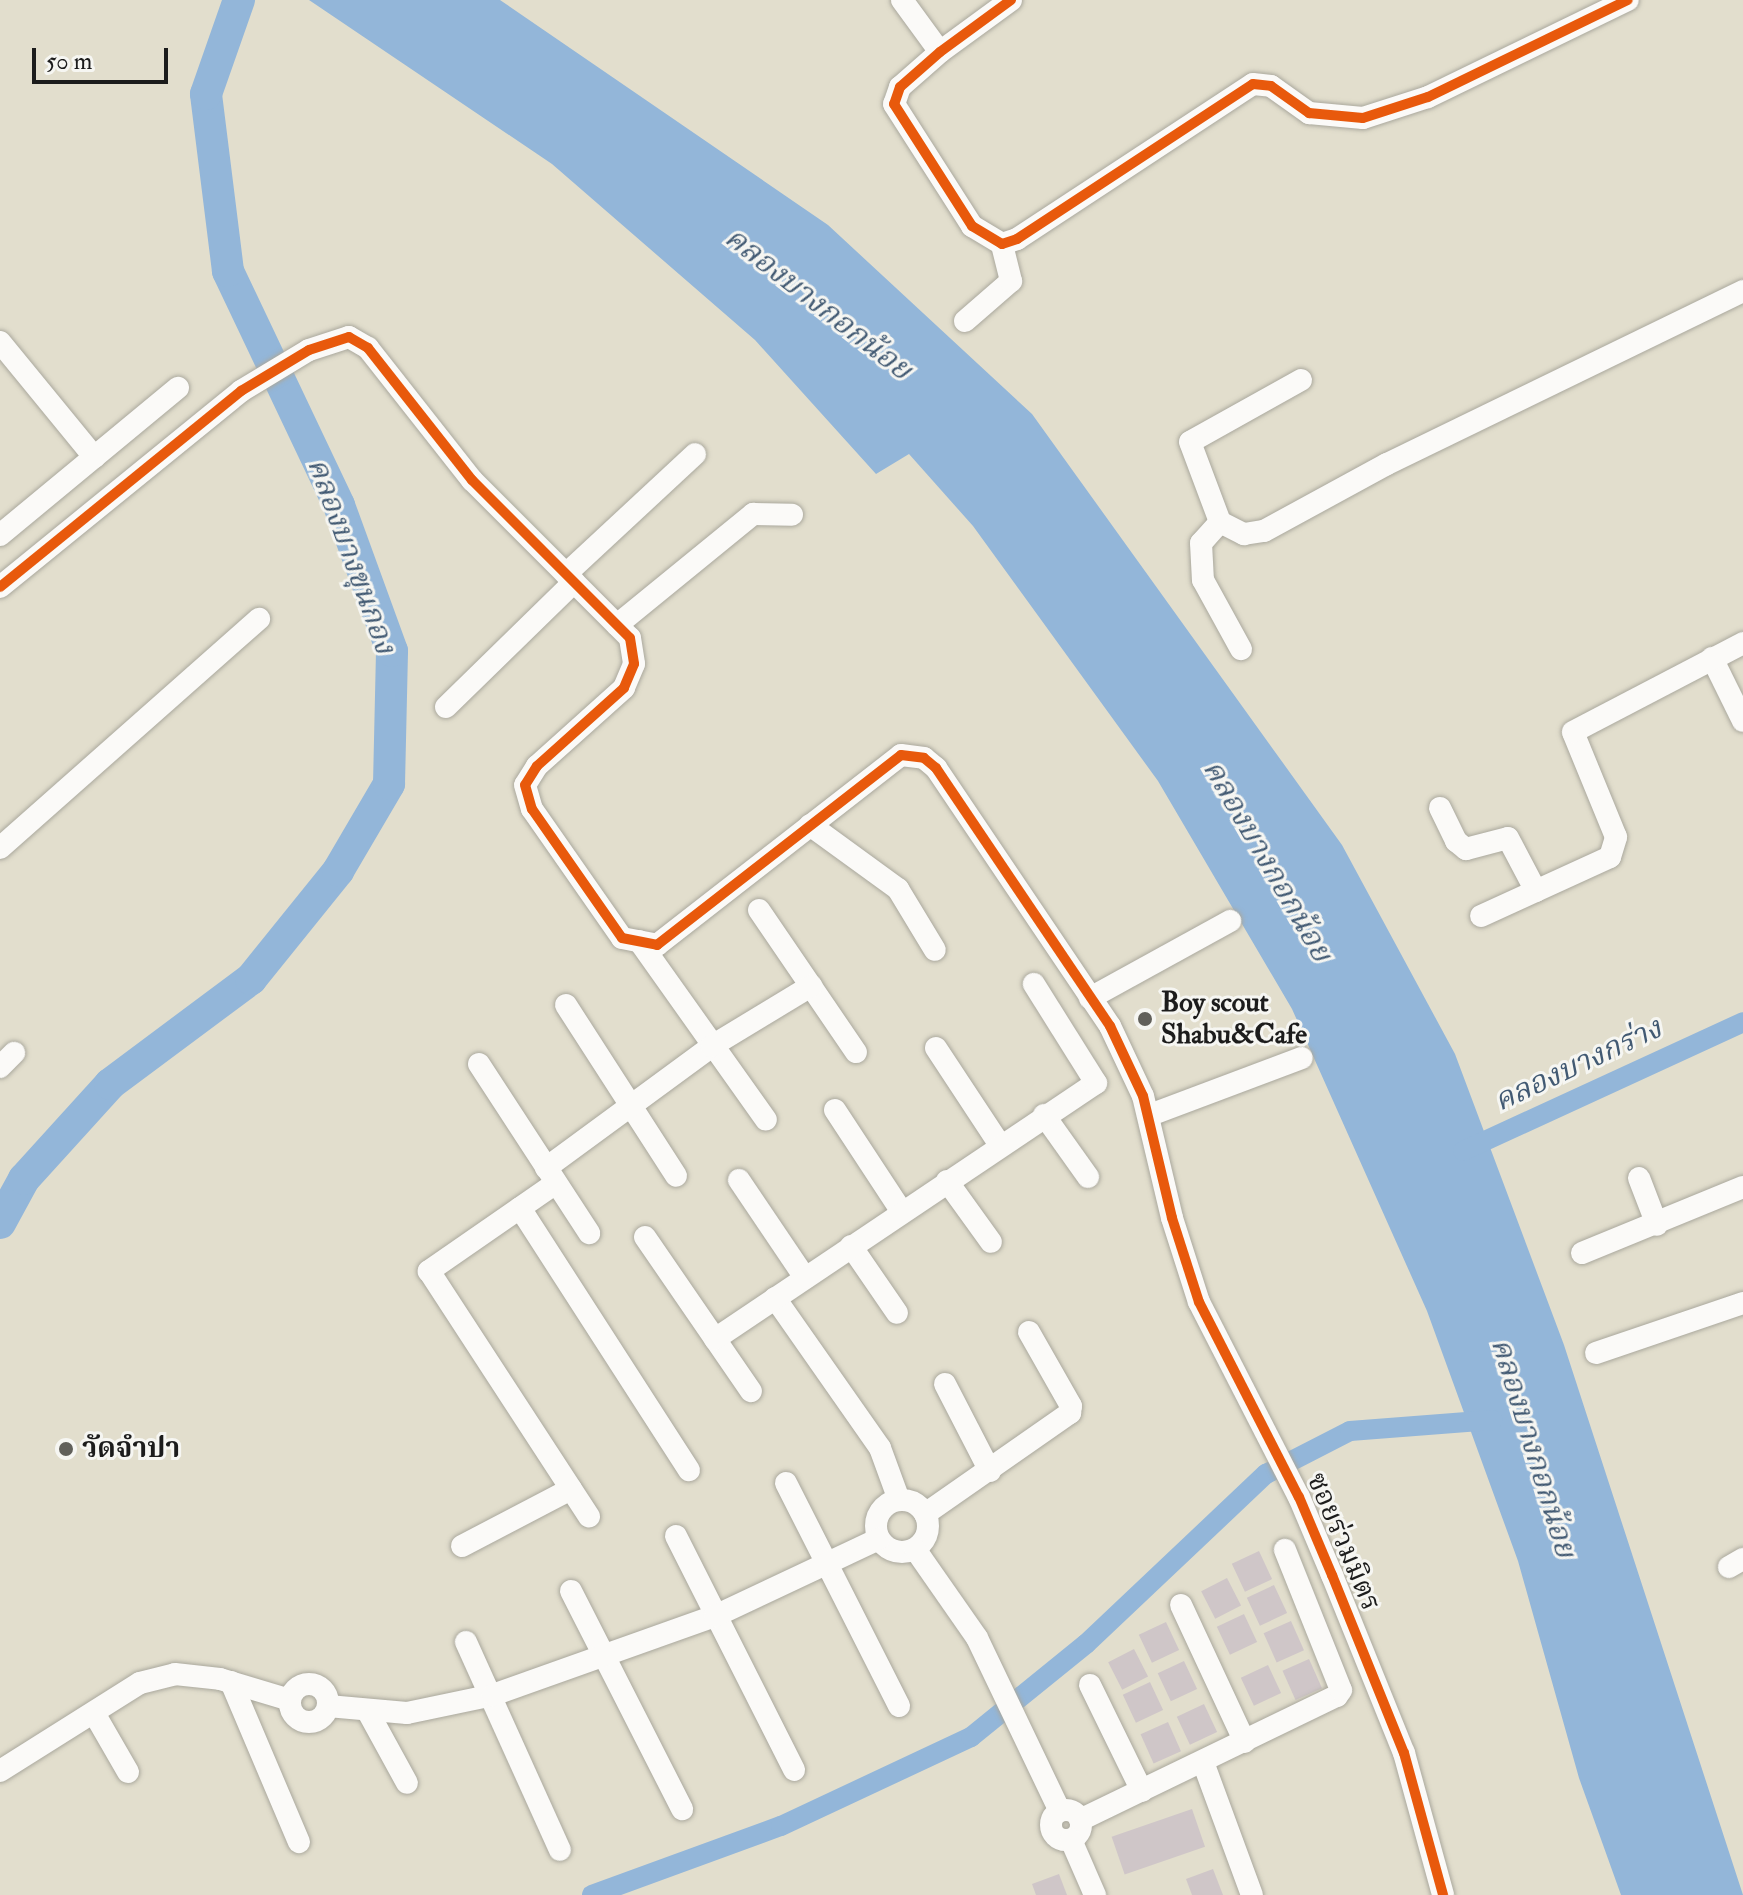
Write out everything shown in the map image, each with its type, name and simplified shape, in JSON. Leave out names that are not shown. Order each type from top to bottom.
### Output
[{"type":"street","points":[[902,0],[940,52]]},
{"type":"street","points":[[965,321],[1011,281],[1002,244],[972,226],[896,113],[900,87],[940,52],[1011,0]]},
{"type":"street","points":[[1002,244],[1017,239],[1253,84],[1271,86],[1309,113],[1363,118],[1428,97],[1628,0]]},
{"type":"street","points":[[1301,380],[1191,439],[1189,448],[1220,522],[1244,534],[1264,531],[1387,464],[1743,291]]},
{"type":"street","points":[[0,587],[241,391],[335,337],[359,341],[472,480],[617,625],[634,648],[631,674],[624,688],[537,766],[525,785],[532,809],[622,938],[639,941],[766,1120]]},
{"type":"street","points":[[0,342],[94,457]]},
{"type":"street","points":[[0,535],[178,388]]},
{"type":"street","points":[[446,707],[695,454]]},
{"type":"street","points":[[617,625],[753,514],[792,515]]},
{"type":"street","points":[[1220,522],[1201,543],[1203,580],[1241,649]]},
{"type":"street","points":[[0,848],[259,619]]},
{"type":"street","points":[[1481,916],[1607,859],[1616,842],[1573,732],[1743,643]]},
{"type":"street","points":[[1712,658],[1743,721]]},
{"type":"street","name":"ซอยร่วมมิตร","points":[[639,941],[657,945],[901,755],[924,758],[936,768],[1110,1026],[1150,1115],[1172,1218],[1199,1302],[1299,1497],[1404,1753],[1443,1895]]},
{"type":"street","points":[[1440,808],[1466,849],[1508,838],[1536,891]]},
{"type":"street","points":[[810,825],[898,889],[935,950]]},
{"type":"street","points":[[759,910],[856,1052]]},
{"type":"street","points":[[1090,998],[1230,921]]},
{"type":"street","points":[[715,1339],[1098,1081],[1034,984]]},
{"type":"street","points":[[589,1516],[429,1271],[520,1208],[551,1175],[629,1104],[712,1046],[811,986]]},
{"type":"street","points":[[566,1005],[676,1176]]},
{"type":"street","points":[[936,1048],[1000,1145]]},
{"type":"street","points":[[1150,1115],[1302,1058]]},
{"type":"street","points":[[479,1064],[589,1233]]},
{"type":"street","points":[[835,1110],[902,1212]]},
{"type":"street","points":[[1044,1115],[1088,1177]]},
{"type":"street","points":[[1639,1178],[1657,1225]]},
{"type":"street","points":[[739,1180],[805,1278]]},
{"type":"street","points":[[947,1181],[991,1242]]},
{"type":"street","points":[[1582,1253],[1657,1225],[1743,1187]]},
{"type":"street","points":[[520,1208],[689,1470]]},
{"type":"street","points":[[645,1237],[751,1391]]},
{"type":"street","points":[[851,1246],[897,1313]]},
{"type":"street","points":[[775,1298],[880,1448],[899,1500],[925,1514]]},
{"type":"street","points":[[1596,1353],[1743,1303]]},
{"type":"street","points":[[925,1514],[1070,1413],[1071,1406],[1029,1332]]},
{"type":"street","points":[[945,1384],[990,1471]]},
{"type":"street","points":[[786,1483],[823,1563],[899,1706]]},
{"type":"street","points":[[462,1546],[571,1489]]},
{"type":"street","points":[[899,1500],[877,1519],[879,1539],[895,1551],[915,1549],[927,1534],[925,1514]]},
{"type":"street","points":[[676,1536],[794,1770]]},
{"type":"street","points":[[0,1771],[140,1683],[175,1674],[231,1682],[290,1700],[298,1687],[312,1684],[325,1692],[328,1706],[407,1713],[493,1695],[715,1616],[879,1539]]},
{"type":"street","points":[[915,1549],[993,1669],[1030,1740],[1071,1824],[1095,1895]]},
{"type":"street","points":[[1071,1824],[1333,1699],[1341,1690],[1285,1550]]},
{"type":"street","points":[[571,1591],[682,1809]]},
{"type":"street","points":[[1181,1605],[1245,1742]]},
{"type":"street","points":[[466,1642],[493,1695],[560,1850]]},
{"type":"street","points":[[231,1682],[299,1842]]},
{"type":"street","points":[[1090,1685],[1142,1791]]},
{"type":"street","points":[[367,1710],[407,1783]]},
{"type":"street","points":[[94,1713],[128,1772]]},
{"type":"street","points":[[1203,1762],[1252,1895]]},
{"type":"water","name":"คลองบางกอกน้อย","points":[[309,0],[500,0],[828,225],[1032,414],[1342,845],[1455,1054],[1564,1345],[1743,1895],[1621,1895],[1579,1778],[1518,1561],[1427,1311],[1292,1009],[1158,781],[973,526],[909,454],[876,474],[755,340],[552,164]]},
{"type":"building","points":[[1259,1551],[1272,1579],[1245,1592],[1232,1564]]},
{"type":"building","points":[[1227,1578],[1241,1606],[1215,1619],[1201,1591]]},
{"type":"building","points":[[1274,1585],[1287,1613],[1260,1626],[1247,1598]]},
{"type":"building","points":[[1244,1614],[1257,1642],[1230,1655],[1217,1627]]},
{"type":"building","points":[[1291,1621],[1304,1650],[1277,1662],[1264,1633]]},
{"type":"building","points":[[1166,1622],[1179,1650],[1152,1663],[1139,1635]]},
{"type":"building","points":[[1134,1649],[1148,1677],[1122,1690],[1108,1662]]},
{"type":"building","points":[[1309,1659],[1322,1688],[1296,1700],[1283,1671]]},
{"type":"building","points":[[1184,1661],[1197,1689],[1171,1701],[1158,1673]]},
{"type":"building","points":[[1268,1665],[1281,1693],[1254,1706],[1241,1678]]},
{"type":"building","points":[[1150,1682],[1163,1710],[1136,1723],[1123,1695]]},
{"type":"building","points":[[1204,1704],[1217,1732],[1190,1745],[1177,1717]]},
{"type":"building","points":[[1168,1722],[1181,1751],[1154,1763],[1141,1734]]},
{"type":"building","points":[[1192,1809],[1205,1847],[1125,1874],[1112,1837]]},
{"type":"building","points":[[1213,1869],[1223,1895],[1192,1895],[1186,1879]]},
{"type":"building","points":[[1059,1874],[1067,1895],[1036,1895],[1032,1884]]},
{"type":"waterway","name":"คลองบางขุนกอง","points":[[0,1223],[24,1179],[110,1084],[251,979],[338,871],[389,784],[392,651],[339,505],[228,271],[206,94],[239,0]]},
{"type":"waterway","name":"คลองบางกร่าง","points":[[1463,1151],[1743,1022]]},
{"type":"waterway","name":"คลองบางกอกน้อย","points":[[592,1895],[781,1826],[971,1737],[1086,1644],[1266,1474],[1350,1431],[1493,1420]]},
{"type":"cycle path","points":[[1011,0],[940,52],[900,87],[894,104],[972,226],[1002,244],[1017,239],[1253,84],[1271,86],[1309,113],[1363,118],[1428,97],[1628,0]]},
{"type":"cycle path","points":[[0,587],[241,391],[309,350],[349,337],[368,348],[472,480],[630,638],[634,664],[624,688],[537,766],[525,785],[532,809],[622,938],[657,945],[901,755],[924,758],[936,768],[1110,1026],[1143,1096],[1172,1218],[1199,1302],[1299,1497],[1332,1575],[1404,1753],[1443,1895]]},
{"type":"place","name":"Boy scout Shabu&Cafe","points":[[1145,1019]]},
{"type":"place","name":"วัดจําปา","points":[[66,1449]]}]
